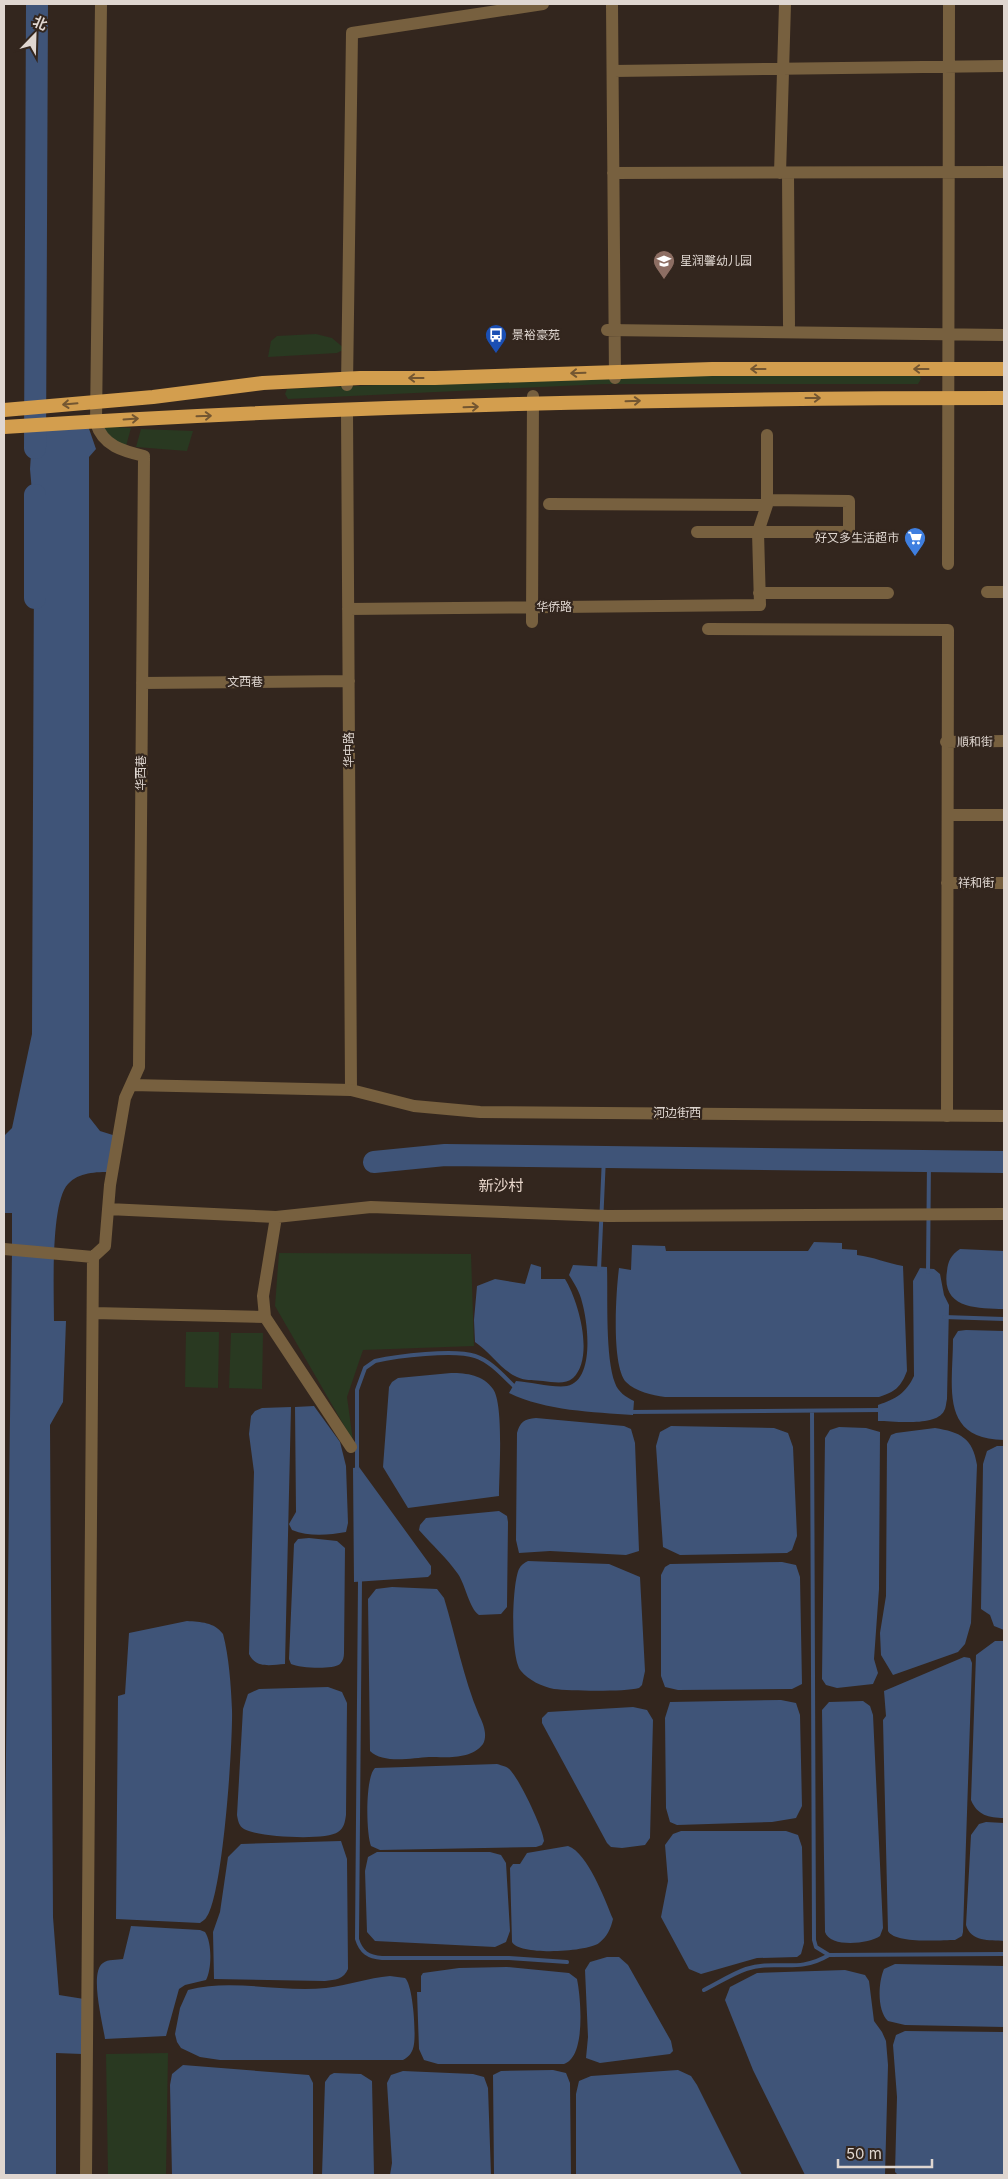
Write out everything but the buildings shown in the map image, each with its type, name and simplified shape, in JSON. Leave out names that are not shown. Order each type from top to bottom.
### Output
[{"type":"highway","points":[[7,409],[153,397],[264,383],[360,378],[435,378],[712,369],[1004,369]]},
{"type":"highway","points":[[8,427],[155,417],[712,399],[1004,398]]},
{"type":"street","name":"华西巷","points":[[93,1257],[105,1246],[108,1208],[125,1098],[140,1067],[144,457],[127,452],[111,444],[99,432],[96,423],[101,4]]},
{"type":"street","points":[[347,385],[352,33],[543,4]]},
{"type":"street","points":[[612,4],[615,378]]},
{"type":"street","points":[[785,4],[783,69],[784,173],[789,325]]},
{"type":"street","points":[[948,564],[949,4]]},
{"type":"street","points":[[613,71],[1004,66]]},
{"type":"street","points":[[614,173],[1004,172]]},
{"type":"street","points":[[607,330],[1004,335]]},
{"type":"street","points":[[532,622],[533,396]]},
{"type":"street","name":"华中路","points":[[347,411],[351,1090]]},
{"type":"street","points":[[760,599],[758,532],[767,502],[767,435]]},
{"type":"street","points":[[548,504],[849,501],[849,532],[697,532]]},
{"type":"street","points":[[987,592],[1004,592]]},
{"type":"street","name":"华侨路","points":[[348,609],[760,599],[888,593]]},
{"type":"street","points":[[708,629],[948,630],[946,742],[948,815],[947,1116]]},
{"type":"street","name":"文西巷","points":[[142,683],[349,681]]},
{"type":"street","name":"順和街","points":[[946,742],[1004,742]]},
{"type":"street","points":[[948,815],[1004,815]]},
{"type":"street","name":"祥和街","points":[[948,883],[1004,883]]},
{"type":"street","name":"河边街西","points":[[131,1085],[351,1090],[414,1106],[480,1112],[1004,1116]]},
{"type":"street","points":[[108,1208],[276,1217],[371,1207],[594,1216],[1004,1214]]},
{"type":"street","points":[[276,1217],[263,1296],[265,1318],[351,1447]]},
{"type":"street","points":[[4,1249],[93,1257],[86,2175]]},
{"type":"street","points":[[93,1313],[265,1318]]},
{"type":"green space","points":[[316,334],[332,338],[345,349],[337,353],[268,357],[271,341],[277,336]]},
{"type":"green space","points":[[604,375],[920,376],[921,379],[918,384],[604,384],[288,399],[285,394],[287,389]]},
{"type":"green space","points":[[102,426],[131,428],[126,446],[111,440]]},
{"type":"green space","points":[[141,429],[193,431],[187,451],[136,447]]},
{"type":"green space","points":[[279,1253],[471,1254],[474,1346],[363,1350],[347,1397],[353,1441],[275,1306]]},
{"type":"green space","points":[[186,1332],[219,1332],[218,1388],[185,1387]]},
{"type":"green space","points":[[231,1333],[263,1333],[262,1389],[229,1388]]},
{"type":"green space","points":[[168,2053],[166,2175],[108,2175],[106,2054]]},
{"type":"water","points":[[86,420],[96,449],[89,457],[89,1117],[100,1131],[116,1136],[111,1172],[82,1175],[72,1180],[62,1194],[58,1209],[54,1249],[54,1321],[66,1321],[63,1402],[50,1425],[53,1917],[59,1995],[84,1999],[82,2054],[56,2053],[56,2175],[4,2175],[4,1922],[12,1213],[4,1213],[4,1136],[12,1128],[32,1034],[34,568],[38,561],[30,469],[33,424]]},
{"type":"water","points":[[814,1242],[842,1243],[842,1249],[857,1250],[857,1255],[903,1266],[907,1371],[900,1385],[893,1391],[879,1397],[665,1397],[639,1391],[626,1382],[621,1373],[618,1360],[616,1310],[619,1268],[631,1270],[632,1245],[665,1246],[666,1251],[808,1251]]},
{"type":"water","points":[[960,1249],[1004,1251],[1004,1309],[973,1307],[963,1304],[950,1293],[947,1284],[948,1264],[950,1258]]},
{"type":"water","points":[[531,1264],[541,1267],[541,1279],[565,1279],[575,1300],[582,1328],[583,1357],[580,1369],[573,1378],[566,1382],[530,1380],[517,1377],[506,1370],[475,1342],[474,1320],[477,1286],[495,1279],[525,1284]]},
{"type":"water","points":[[573,1265],[607,1267],[608,1343],[612,1372],[620,1392],[634,1401],[633,1415],[554,1407],[538,1404],[509,1393],[516,1381],[549,1386],[567,1386],[576,1382],[582,1373],[586,1362],[587,1350],[586,1323],[581,1298],[569,1275]]},
{"type":"water","points":[[920,1268],[934,1269],[940,1274],[944,1295],[949,1305],[947,1399],[945,1408],[939,1416],[924,1421],[878,1421],[878,1405],[900,1395],[908,1387],[914,1376],[913,1281]]},
{"type":"water","points":[[958,1331],[1004,1331],[1004,1440],[983,1437],[969,1430],[959,1420],[954,1407],[952,1391],[953,1339]]},
{"type":"water","points":[[451,1373],[469,1374],[480,1378],[493,1389],[499,1409],[500,1424],[499,1496],[408,1508],[383,1467],[389,1387],[398,1378]]},
{"type":"water","points":[[314,1406],[340,1442],[346,1466],[348,1523],[346,1532],[326,1535],[305,1534],[292,1530],[289,1524],[296,1512],[295,1407]]},
{"type":"water","points":[[291,1407],[285,1664],[264,1665],[256,1662],[249,1654],[254,1472],[249,1434],[251,1416],[255,1411],[262,1408]]},
{"type":"water","points":[[536,1418],[624,1426],[631,1429],[635,1443],[639,1551],[626,1555],[550,1551],[519,1553],[516,1540],[517,1433],[523,1422]]},
{"type":"water","points":[[671,1426],[774,1428],[788,1433],[793,1447],[797,1536],[792,1550],[787,1553],[680,1555],[663,1547],[656,1446],[660,1432]]},
{"type":"water","points":[[839,1427],[866,1428],[880,1432],[879,1589],[874,1659],[878,1673],[873,1684],[837,1688],[826,1685],[822,1679],[825,1438],[830,1430]]},
{"type":"water","points":[[935,1428],[958,1434],[969,1442],[977,1465],[971,1623],[965,1644],[958,1652],[893,1675],[881,1655],[880,1633],[886,1596],[887,1444],[891,1435],[896,1433]]},
{"type":"water","points":[[997,1446],[1004,1446],[1004,1630],[994,1626],[990,1615],[981,1609],[983,1464],[987,1451]]},
{"type":"water","points":[[359,1467],[431,1566],[431,1574],[428,1577],[354,1582],[353,1468]]},
{"type":"water","points":[[499,1511],[507,1516],[508,1522],[507,1607],[501,1614],[479,1615],[470,1602],[458,1574],[419,1530],[420,1525],[426,1518]]},
{"type":"water","points":[[309,1538],[337,1541],[345,1548],[344,1656],[340,1664],[336,1666],[308,1667],[291,1664],[289,1659],[294,1544],[298,1539]]},
{"type":"water","points":[[528,1561],[609,1564],[640,1577],[645,1671],[642,1685],[639,1688],[610,1691],[554,1689],[536,1683],[521,1671],[515,1652],[514,1604],[519,1569]]},
{"type":"water","points":[[782,1562],[796,1565],[800,1577],[802,1684],[792,1689],[678,1690],[665,1687],[661,1676],[661,1575],[665,1567],[670,1564]]},
{"type":"water","points":[[392,1587],[437,1589],[444,1598],[468,1686],[484,1729],[485,1737],[483,1744],[472,1753],[450,1757],[390,1759],[382,1758],[370,1751],[368,1599],[376,1589]]},
{"type":"water","points":[[187,1621],[211,1625],[223,1634],[230,1681],[232,1727],[229,1784],[222,1852],[212,1905],[206,1918],[200,1923],[116,1919],[118,1696],[125,1694],[129,1633]]},
{"type":"water","points":[[995,1641],[1004,1641],[1004,1818],[984,1815],[971,1800],[976,1655]]},
{"type":"water","points":[[964,1657],[970,1658],[972,1663],[963,1932],[962,1936],[955,1940],[909,1940],[899,1938],[888,1931],[883,1720],[886,1716],[884,1691]]},
{"type":"water","points":[[328,1687],[342,1692],[347,1703],[346,1815],[343,1827],[331,1835],[306,1837],[276,1836],[244,1829],[238,1821],[237,1815],[243,1709],[248,1694],[259,1689]]},
{"type":"water","points":[[781,1700],[796,1703],[800,1715],[802,1806],[796,1818],[772,1822],[677,1825],[670,1822],[666,1808],[665,1718],[670,1702]]},
{"type":"water","points":[[863,1701],[870,1706],[873,1715],[883,1928],[880,1936],[875,1939],[850,1943],[834,1940],[828,1937],[825,1932],[822,1710],[829,1702]]},
{"type":"water","points":[[633,1707],[647,1710],[653,1720],[650,1838],[645,1845],[622,1848],[611,1847],[607,1843],[542,1723],[542,1718],[548,1712]]},
{"type":"water","points":[[497,1764],[509,1769],[520,1784],[540,1826],[544,1841],[542,1845],[536,1847],[380,1850],[371,1846],[367,1806],[369,1782],[375,1768]]},
{"type":"water","points":[[986,1822],[1004,1823],[1004,1941],[976,1937],[968,1931],[966,1925],[971,1835],[979,1824]]},
{"type":"water","points":[[681,1831],[786,1831],[798,1835],[802,1847],[804,1943],[801,1954],[797,1957],[757,1958],[701,1974],[689,1969],[661,1917],[668,1881],[665,1845],[673,1834]]},
{"type":"water","points":[[341,1841],[347,1859],[348,1969],[344,1975],[325,1981],[214,1979],[213,1932],[220,1912],[228,1857],[241,1844]]},
{"type":"water","points":[[568,1846],[575,1850],[589,1867],[601,1889],[613,1919],[608,1932],[599,1943],[581,1949],[539,1951],[517,1946],[512,1942],[510,1868],[513,1864],[520,1864],[527,1853]]},
{"type":"water","points":[[377,1852],[490,1852],[501,1855],[506,1863],[510,1931],[506,1942],[495,1947],[375,1941],[367,1932],[365,1871],[368,1857]]},
{"type":"water","points":[[131,1926],[200,1930],[205,1932],[210,1949],[208,1975],[206,1980],[185,1985],[179,1989],[166,2036],[105,2039],[97,1987],[99,1968],[103,1963],[110,1960],[123,1959]]},
{"type":"water","points":[[607,1957],[619,1957],[628,1965],[671,2041],[673,2051],[670,2054],[600,2063],[586,2058],[588,2037],[585,1970],[590,1962]]},
{"type":"water","points":[[895,1964],[1004,1966],[1004,2027],[905,2025],[888,2021],[880,2004],[881,1982],[884,1969]]},
{"type":"water","points":[[507,1967],[569,1973],[577,1979],[580,2000],[580,2026],[576,2051],[571,2059],[564,2064],[438,2064],[424,2060],[419,2049],[417,1992],[421,1992],[421,1976],[423,1973],[459,1968]]},
{"type":"water","points":[[845,1970],[865,1975],[869,1981],[874,2021],[886,2041],[888,2065],[885,2175],[805,2175],[753,2070],[725,2000],[730,1987],[757,1973]]},
{"type":"water","points":[[390,1976],[405,1978],[408,1982],[412,1999],[415,2038],[413,2049],[403,2060],[220,2060],[200,2057],[181,2048],[177,2042],[175,2034],[180,2008],[188,1990],[222,1985],[292,1989],[326,1988]]},
{"type":"water","points":[[905,2031],[1004,2032],[1004,2175],[898,2175],[895,2172],[897,2097],[893,2045],[896,2035]]},
{"type":"water","points":[[183,2065],[309,2075],[313,2083],[313,2175],[172,2175],[170,2085],[172,2074]]},
{"type":"water","points":[[553,2070],[566,2073],[570,2083],[571,2175],[494,2175],[493,2075],[501,2071]]},
{"type":"water","points":[[678,2070],[691,2076],[697,2085],[742,2175],[576,2175],[576,2094],[579,2081],[591,2076]]},
{"type":"water","points":[[403,2071],[473,2074],[484,2077],[488,2088],[491,2175],[390,2175],[392,2163],[387,2083],[391,2075]]},
{"type":"water","points":[[334,2073],[361,2074],[372,2081],[374,2175],[322,2175],[325,2082]]},
{"type":"waterway","points":[[35,448],[37,4]]},
{"type":"waterway","points":[[35,495],[35,598]]},
{"type":"waterway","points":[[374,1162],[445,1155],[1004,1162]]},
{"type":"waterway","points":[[599,1270],[604,1157]]},
{"type":"waterway","points":[[928,1272],[929,1161]]},
{"type":"waterway","points":[[944,1317],[1004,1319]]},
{"type":"waterway","points":[[357,1471],[357,1390],[365,1368],[375,1361],[425,1354],[466,1354],[481,1358],[517,1389]]},
{"type":"waterway","points":[[628,1412],[881,1410]]},
{"type":"waterway","points":[[812,1411],[814,1940],[816,1947],[829,1955],[1004,1954]]},
{"type":"waterway","points":[[360,1580],[357,1939],[361,1947],[369,1955],[382,1958],[509,1958],[567,1962]]},
{"type":"waterway","points":[[704,1990],[746,1969],[768,1965],[807,1964],[829,1955]]},
{"type":"place","name":"星润馨幼儿园","points":[[664,280]]},
{"type":"place","name":"景裕豪苑","points":[[496,354]]},
{"type":"place","name":"好又多生活超市","points":[[915,557]]},
{"type":"district","name":"新沙村","points":[[501,1186]]}]
